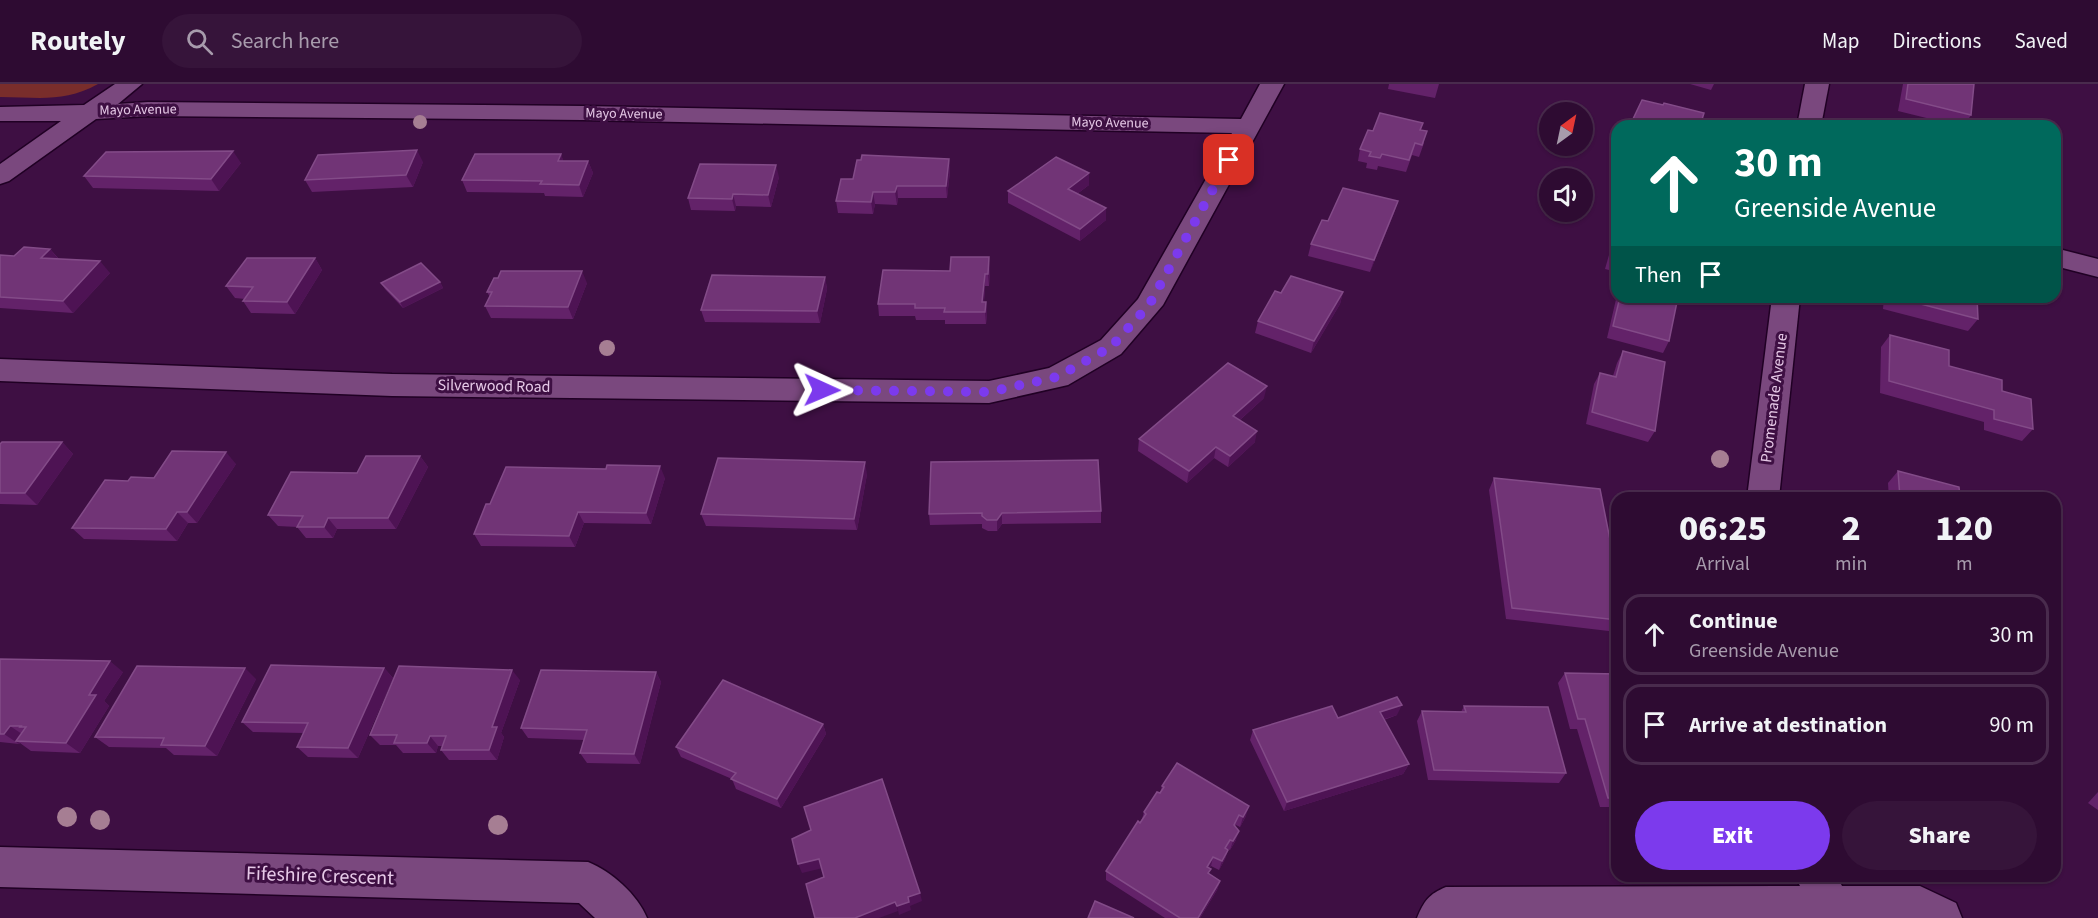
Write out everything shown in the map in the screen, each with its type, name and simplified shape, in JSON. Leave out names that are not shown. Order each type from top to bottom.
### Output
[{"type":"street","points":[[0,176],[130,84]]},
{"type":"street","name":"Silverwood Road","points":[[0,370],[392,385],[989,392],[1057,377],[1111,347],[1149,305],[1272,84]]},
{"type":"street","points":[[1810,120],[1817,84]]},
{"type":"street","name":"Mayo Avenue","points":[[0,114],[44,115],[93,111],[595,113],[1248,126]]},
{"type":"street","points":[[2061,259],[2098,268]]},
{"type":"street","name":"Promenade Avenue","points":[[1763,492],[1785,303]]},
{"type":"street","name":"Fifeshire Crescent","points":[[0,867],[588,883],[626,918]]},
{"type":"street","points":[[1438,918],[1446,908],[1823,892],[1920,907],[1941,918]]},
{"type":"shaded area","points":[[0,84],[98,84],[74,94],[39,98],[0,97]]},
{"type":"building","points":[[1908,84],[1974,84],[1971,115],[1906,99]]},
{"type":"building","points":[[1642,100],[1704,113],[1702,120],[1633,119]]},
{"type":"building","points":[[1380,113],[1423,123],[1420,130],[1427,131],[1422,145],[1415,143],[1409,160],[1382,154],[1380,158],[1369,156],[1371,152],[1360,149],[1368,130],[1373,131]]},
{"type":"building","points":[[417,150],[406,175],[305,180],[318,155]]},
{"type":"building","points":[[233,151],[211,179],[84,176],[106,152]]},
{"type":"building","points":[[475,154],[561,154],[558,161],[588,161],[579,185],[540,184],[542,181],[462,180]]},
{"type":"building","points":[[862,155],[949,159],[946,186],[897,186],[895,192],[873,192],[871,202],[836,201],[841,179],[853,179],[857,160],[861,160]]},
{"type":"building","points":[[1056,157],[1089,173],[1068,189],[1106,208],[1080,229],[1008,191]]},
{"type":"building","points":[[700,164],[776,165],[768,195],[733,194],[732,199],[688,198]]},
{"type":"building","points":[[1343,188],[1398,201],[1374,260],[1311,244],[1322,220],[1328,221]]},
{"type":"building","points":[[24,247],[50,249],[41,258],[100,261],[63,301],[0,297],[0,255],[14,256]]},
{"type":"building","points":[[951,257],[989,257],[982,302],[986,302],[985,312],[944,312],[945,308],[915,308],[915,304],[878,304],[883,270],[950,271]]},
{"type":"building","points":[[247,258],[315,258],[287,302],[243,301],[253,287],[226,286]]},
{"type":"building","points":[[421,263],[440,282],[400,302],[381,283]]},
{"type":"building","points":[[501,271],[582,271],[568,307],[485,306],[492,292],[487,292],[494,278],[498,278]]},
{"type":"building","points":[[712,275],[825,277],[817,311],[701,310]]},
{"type":"building","points":[[1291,276],[1343,292],[1314,341],[1258,321],[1275,291],[1281,293]]},
{"type":"building","points":[[1619,303],[1677,303],[1669,341],[1613,326]]},
{"type":"building","points":[[1917,303],[1977,303],[1978,319]]},
{"type":"building","points":[[1890,335],[1949,350],[1949,366],[2002,380],[2002,391],[2031,399],[2033,429],[1994,419],[1994,410],[1889,381]]},
{"type":"building","points":[[1623,351],[1665,362],[1655,431],[1592,412],[1600,373],[1616,377]]},
{"type":"building","points":[[1228,363],[1267,386],[1233,416],[1257,431],[1230,456],[1216,447],[1189,471],[1139,439]]},
{"type":"building","points":[[2,442],[62,442],[25,493],[0,493],[0,444]]},
{"type":"building","points":[[172,451],[226,452],[187,512],[177,512],[166,529],[72,528],[105,480],[128,481],[131,477],[154,478]]},
{"type":"building","points":[[366,456],[420,456],[388,518],[328,518],[324,527],[297,527],[303,516],[268,515],[291,472],[357,473]]},
{"type":"building","points":[[718,458],[865,462],[854,519],[701,514]]},
{"type":"building","points":[[1098,460],[1101,511],[1002,513],[997,520],[987,520],[982,513],[929,514],[931,462]]},
{"type":"building","points":[[607,465],[660,466],[646,513],[578,512],[569,536],[474,534],[486,504],[490,504],[506,467],[606,469]]},
{"type":"building","points":[[1898,471],[1959,487],[1959,492],[1900,492]]},
{"type":"building","points":[[1494,478],[1600,489],[1611,545],[1611,619],[1512,608]]},
{"type":"building","points":[[0,659],[110,661],[89,695],[96,695],[66,743],[16,741],[26,727],[21,726],[10,726],[4,734],[0,734]]},
{"type":"building","points":[[271,665],[384,668],[348,748],[297,747],[308,723],[242,722]]},
{"type":"building","points":[[137,666],[245,668],[205,746],[161,745],[164,738],[95,737]]},
{"type":"building","points":[[399,666],[512,670],[492,727],[497,727],[489,750],[441,750],[446,736],[430,736],[427,743],[394,743],[397,735],[370,735]]},
{"type":"building","points":[[541,670],[656,672],[634,754],[580,753],[587,730],[521,728]]},
{"type":"building","points":[[1565,673],[1611,674],[1611,798],[1608,798],[1585,719],[1578,719]]},
{"type":"building","points":[[723,680],[823,724],[777,799],[731,779],[736,773],[676,747]]},
{"type":"building","points":[[1397,697],[1402,705],[1380,712],[1409,764],[1287,802],[1253,730],[1332,706],[1338,718]]},
{"type":"building","points":[[1464,706],[1548,707],[1566,773],[1434,770],[1422,711],[1466,712]]},
{"type":"building","points":[[1177,763],[1249,806],[1243,817],[1239,815],[1234,825],[1239,831],[1225,848],[1228,850],[1222,861],[1213,857],[1207,867],[1211,869],[1208,873],[1220,881],[1198,918],[1180,918],[1106,871],[1138,821],[1140,823],[1146,814],[1144,812],[1157,792],[1160,793],[1164,787],[1162,786]]},
{"type":"building","points":[[882,779],[920,893],[908,897],[909,902],[897,906],[895,902],[855,918],[815,918],[806,884],[824,877],[819,859],[798,864],[792,839],[811,830],[804,807]]},
{"type":"building","points":[[1095,901],[1134,918],[1088,918]]},
{"type":"route","points":[[822,390],[989,392],[1057,377],[1111,347],[1149,305],[1229,160]]}]
